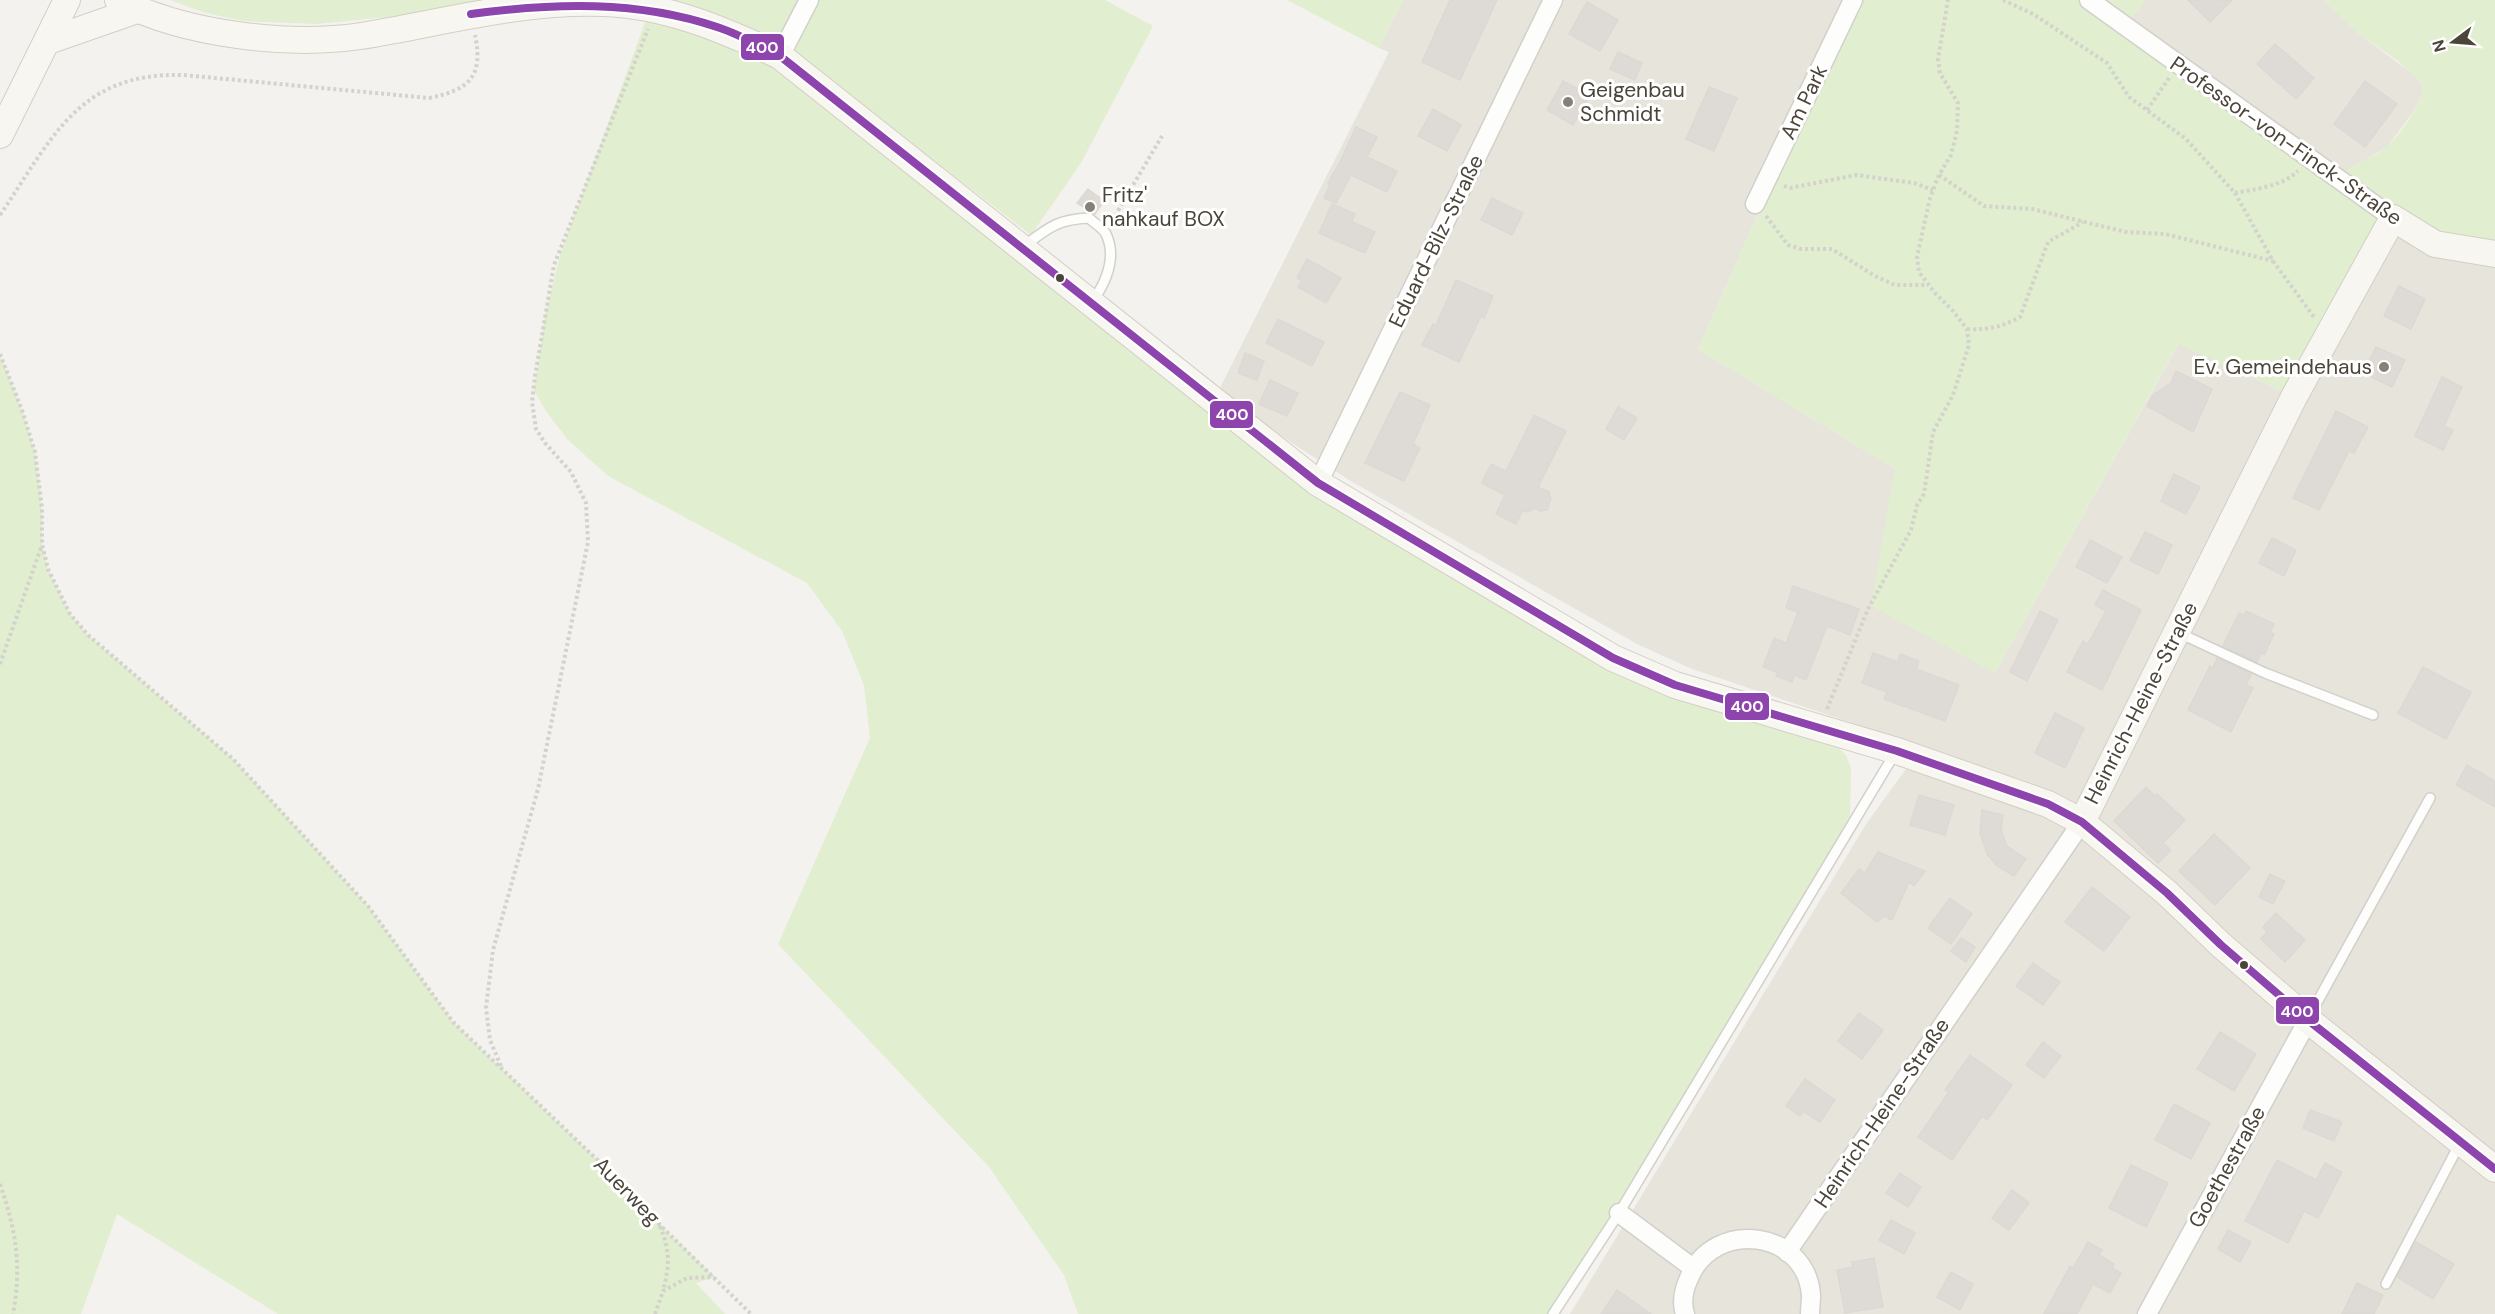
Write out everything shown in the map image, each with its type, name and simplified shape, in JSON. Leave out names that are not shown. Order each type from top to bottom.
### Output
[{"type":"street","points":[[0,135],[67,0]]},
{"type":"street","points":[[780,56],[809,0]]},
{"type":"street","name":"Eduard-Bilz-Straße","points":[[1318,483],[1553,0]]},
{"type":"street","name":"Am Park","points":[[1755,204],[1853,0]]},
{"type":"street","name":"Professor-von-Finck-Straße","points":[[2089,0],[2393,218],[2435,244],[2495,254]]},
{"type":"street","points":[[48,41],[127,5],[176,22],[226,33],[327,39],[360,36],[469,7],[556,3],[604,3],[655,9],[718,27],[780,56],[1318,483],[1613,658],[1675,686],[1897,751],[2048,804],[2082,822],[2167,893],[2221,945],[2308,1020],[2495,1169]]},
{"type":"street","name":"Heinrich-Heine-Straße","points":[[1787,1252],[2082,822],[2294,397],[2393,218]]},
{"type":"street","name":"Goethestraße","points":[[2147,1314],[2308,1020]]},
{"type":"street","points":[[1618,1213],[1693,1268]]},
{"type":"street","points":[[1685,1314],[1685,1288],[1693,1268],[1707,1252],[1726,1242],[1747,1238],[1768,1241],[1787,1252],[1803,1271],[1811,1294],[1809,1314]]},
{"type":"lane","points":[[1022,248],[1049,228],[1067,219],[1089,218],[1105,232],[1112,252],[1107,277],[1092,303]]},
{"type":"lane","points":[[2177,632],[2265,673],[2373,715]]},
{"type":"lane","points":[[1553,1314],[1618,1213],[1897,751]]},
{"type":"lane","points":[[2308,1020],[2430,798]]},
{"type":"lane","points":[[2386,1284],[2460,1143]]},
{"type":"path","points":[[1819,728],[1868,609],[1911,530],[1917,505],[1924,494],[1933,432],[1953,395],[1969,345],[1967,329],[1919,272],[1917,257],[1922,227],[1933,190],[1951,155],[1957,131],[1958,103],[1940,73],[1938,59],[1948,0]]},
{"type":"path","points":[[2003,0],[2033,14],[2107,63],[2129,97],[2186,139],[2235,193],[2273,261],[2312,315],[2330,333]]},
{"type":"path","points":[[0,215],[63,122],[86,100],[126,80],[157,74],[183,75],[322,86],[429,98],[455,93],[471,79],[479,54],[469,7]]},
{"type":"path","points":[[502,1070],[490,1040],[486,1008],[493,950],[538,789],[588,542],[586,503],[571,472],[545,443],[536,429],[532,402],[535,376],[554,265],[640,52],[655,9]]},
{"type":"path","points":[[2147,110],[2179,64]]},
{"type":"path","points":[[1105,232],[1162,136]]},
{"type":"path","points":[[2235,193],[2261,188],[2284,180],[2297,173],[2308,157]]},
{"type":"path","points":[[1766,180],[1790,188],[1856,175],[1914,183],[1933,190]]},
{"type":"path","points":[[1939,175],[1984,206],[2032,209],[2126,232],[2164,234],[2273,261]]},
{"type":"path","points":[[1755,204],[1788,245],[1801,249],[1832,249],[1875,276],[1895,285],[1929,285]]},
{"type":"path","points":[[1967,329],[1988,330],[2006,325],[2020,317],[2048,242],[2083,222]]},
{"type":"path","points":[[0,354],[22,410],[35,452],[42,509],[42,544],[0,664]]},
{"type":"path","name":"Auerweg","points":[[42,544],[48,569],[70,614],[88,635],[233,759],[368,906],[453,1022],[644,1202],[660,1225],[751,1314]]},
{"type":"path","points":[[0,1184],[15,1236],[18,1257],[18,1287],[14,1314]]},
{"type":"path","points":[[655,1314],[669,1271],[669,1250],[660,1225]]},
{"type":"path","points":[[663,1291],[687,1278],[715,1277]]},
{"type":"shaded area","points":[[1403,0],[1853,0],[1698,349],[1895,469],[1995,673],[2179,343],[2294,397],[2393,218],[2495,254],[2495,1314],[1570,1314],[1866,824],[1906,769],[1918,745],[1692,669],[1637,644],[1349,480],[1249,415],[1219,390],[1389,52],[1379,48]]},
{"type":"shaded area","points":[[2144,0],[2324,0],[2359,34],[2413,74],[2422,84],[2423,93],[2412,114],[2387,147],[2340,175],[2129,19],[2140,8]]},
{"type":"green space","points":[[170,0],[501,0],[419,14],[316,24],[243,21],[206,13]]},
{"type":"green space","points":[[660,0],[1105,0],[1153,26],[1081,163],[1031,235],[779,42],[736,21]]},
{"type":"green space","points":[[1287,0],[1403,0],[1379,48]]},
{"type":"green space","points":[[1853,0],[2144,0],[2141,8],[2129,19],[2340,174],[2377,154],[2392,142],[2413,112],[2422,84],[2398,61],[2359,34],[2324,0],[2495,0],[2495,254],[2393,218],[2294,397],[2178,344],[1995,673],[1871,606],[1895,469],[1698,349]]},
{"type":"green space","points":[[647,17],[703,32],[779,69],[1300,480],[1527,613],[1836,746],[1846,755],[1851,768],[1850,816],[1554,1314],[1078,1314],[1064,1275],[989,1167],[778,944],[870,738],[864,685],[842,631],[807,583],[608,476],[568,440],[534,391],[545,315],[561,252]]},
{"type":"green space","points":[[0,354],[22,410],[35,452],[42,509],[42,544],[48,569],[70,614],[88,635],[233,759],[368,906],[453,1022],[644,1202],[660,1225],[715,1277],[696,1283],[725,1314],[278,1314],[117,1214],[81,1314],[0,1314]]},
{"type":"building","points":[[1450,0],[1497,0],[1460,80],[1422,62]]},
{"type":"building","points":[[2188,0],[2232,0],[2210,22]]},
{"type":"building","points":[[1587,2],[1618,20],[1600,51],[1569,34]]},
{"type":"building","points":[[2275,44],[2314,78],[2296,99],[2257,64]]},
{"type":"building","points":[[1618,52],[1642,63],[1635,80],[1610,69]]},
{"type":"building","points":[[1563,81],[1590,95],[1573,125],[1547,110]]},
{"type":"building","points":[[2365,81],[2397,104],[2365,147],[2334,124]]},
{"type":"building","points":[[1709,87],[1737,98],[1714,151],[1686,139]]},
{"type":"building","points":[[1433,109],[1461,125],[1447,151],[1418,136]]},
{"type":"building","points":[[1356,127],[1377,137],[1367,157],[1397,171],[1387,192],[1351,175],[1336,203],[1324,198],[1330,184],[1328,183]]},
{"type":"building","points":[[1088,189],[1104,201],[1095,214],[1077,203]]},
{"type":"building","points":[[1492,198],[1523,213],[1512,235],[1481,220]]},
{"type":"building","points":[[1332,204],[1355,214],[1352,222],[1375,232],[1365,253],[1319,233]]},
{"type":"building","points":[[1307,259],[1341,278],[1326,303],[1298,287],[1302,281],[1297,278]]},
{"type":"building","points":[[1456,280],[1493,296],[1484,318],[1481,316],[1459,362],[1422,345],[1433,324],[1436,325]]},
{"type":"building","points":[[2399,286],[2425,299],[2411,329],[2384,316]]},
{"type":"building","points":[[1278,319],[1324,342],[1312,366],[1266,343]]},
{"type":"building","name":"Ev. Gemeindehaus","points":[[2376,347],[2405,360],[2392,387],[2363,373]]},
{"type":"building","points":[[1245,353],[1264,361],[1257,380],[1238,373]]},
{"type":"building","points":[[2176,371],[2212,389],[2193,432],[2147,406],[2153,395],[2171,383]]},
{"type":"building","points":[[2442,377],[2462,387],[2444,426],[2453,430],[2443,450],[2415,436]]},
{"type":"building","points":[[1270,380],[1298,393],[1287,416],[1259,404]]},
{"type":"building","points":[[1400,392],[1430,405],[1413,444],[1420,448],[1404,481],[1365,463]]},
{"type":"building","points":[[1618,407],[1637,418],[1624,440],[1606,429]]},
{"type":"building","points":[[2336,411],[2368,427],[2354,453],[2349,451],[2319,510],[2293,498]]},
{"type":"building","points":[[1534,415],[1566,431],[1538,487],[1549,492],[1551,499],[1547,510],[1540,511],[1534,508],[1529,512],[1522,511],[1516,524],[1496,514],[1505,495],[1482,483],[1491,464],[1506,471]]},
{"type":"building","points":[[2174,474],[2200,487],[2186,514],[2161,501]]},
{"type":"building","points":[[2145,532],[2172,545],[2158,574],[2130,561]]},
{"type":"building","points":[[2272,538],[2296,550],[2284,576],[2259,563]]},
{"type":"building","points":[[2090,540],[2122,557],[2107,583],[2076,567]]},
{"type":"building","points":[[1793,586],[1859,609],[1850,635],[1827,626],[1806,680],[1794,675],[1792,682],[1776,676],[1777,672],[1763,667],[1774,638],[1786,643],[1798,612],[1786,608]]},
{"type":"building","points":[[2103,590],[2141,610],[2102,690],[2067,672],[2083,641],[2088,644],[2106,611],[2095,605]]},
{"type":"building","points":[[2040,611],[2058,620],[2027,681],[2010,672]]},
{"type":"building","points":[[2246,611],[2274,624],[2270,633],[2274,634],[2264,655],[2261,653],[2257,662],[2223,646],[2239,613],[2244,615]]},
{"type":"building","points":[[1873,653],[1898,662],[1900,654],[1919,661],[1916,669],[1959,685],[1945,721],[1884,699],[1887,692],[1862,683]]},
{"type":"building","points":[[2217,658],[2251,674],[2246,685],[2253,688],[2231,732],[2188,710],[2210,666],[2213,668]]},
{"type":"building","points":[[2423,667],[2471,692],[2446,739],[2398,713]]},
{"type":"building","points":[[2055,713],[2084,728],[2065,768],[2035,753]]},
{"type":"building","points":[[2467,765],[2495,781],[2495,807],[2456,785]]},
{"type":"building","points":[[2146,787],[2185,820],[2163,843],[2171,850],[2158,863],[2114,821]]},
{"type":"building","points":[[1919,795],[1954,805],[1945,835],[1910,825]]},
{"type":"building","points":[[1982,810],[2003,815],[2001,830],[2007,846],[2026,859],[2014,876],[1997,866],[1987,854],[1980,833]]},
{"type":"building","points":[[2214,834],[2250,868],[2215,905],[2179,871]]},
{"type":"building","points":[[1878,852],[1925,871],[1914,886],[1909,882],[1892,920],[1884,916],[1877,922],[1841,893],[1859,869],[1865,873]]},
{"type":"building","points":[[2270,874],[2285,881],[2273,904],[2259,897]]},
{"type":"building","points":[[2092,887],[2130,917],[2104,951],[2065,922]]},
{"type":"building","points":[[1950,898],[1972,914],[1951,944],[1928,928]]},
{"type":"building","points":[[2276,913],[2305,940],[2285,962],[2261,939],[2267,932],[2263,927]]},
{"type":"building","points":[[1961,938],[1975,947],[1966,962],[1951,951]]},
{"type":"building","points":[[2033,963],[2060,982],[2043,1005],[2016,986]]},
{"type":"building","points":[[1859,1013],[1883,1030],[1862,1059],[1838,1041]]},
{"type":"building","points":[[2220,1032],[2256,1054],[2234,1091],[2197,1069]]},
{"type":"building","points":[[2043,1042],[2061,1056],[2044,1078],[2026,1065]]},
{"type":"building","points":[[1970,1055],[2012,1085],[1987,1120],[1982,1116],[1952,1160],[1918,1137],[1949,1092],[1945,1090]]},
{"type":"building","points":[[1805,1079],[1835,1100],[1820,1122],[1803,1111],[1800,1116],[1786,1106]]},
{"type":"building","points":[[2174,1104],[2210,1123],[2191,1159],[2155,1140]]},
{"type":"building","points":[[2310,1110],[2342,1122],[2334,1141],[2303,1128]]},
{"type":"building","points":[[2277,1160],[2316,1180],[2325,1163],[2342,1172],[2318,1218],[2304,1211],[2288,1243],[2245,1221]]},
{"type":"building","points":[[2131,1165],[2168,1183],[2146,1227],[2109,1208]]},
{"type":"building","points":[[1900,1173],[1921,1187],[1908,1207],[1886,1193]]},
{"type":"building","points":[[2012,1190],[2029,1203],[2009,1230],[1992,1218]]},
{"type":"building","points":[[1891,1220],[1915,1233],[1904,1254],[1879,1240]]},
{"type":"building","points":[[2228,1230],[2251,1242],[2240,1262],[2218,1249]]},
{"type":"building","points":[[2088,1242],[2102,1250],[2099,1255],[2114,1264],[2112,1268],[2121,1273],[2110,1293],[2093,1284],[2077,1314],[2044,1314],[2070,1266],[2073,1268]]},
{"type":"building","points":[[2416,1242],[2454,1264],[2433,1299],[2397,1277]]},
{"type":"building","points":[[1874,1258],[1883,1307],[1845,1313],[1837,1270],[1853,1267],[1852,1262]]},
{"type":"building","points":[[1951,1272],[1973,1284],[1960,1310],[1937,1297]]},
{"type":"building","points":[[2357,1283],[2383,1295],[2374,1314],[2342,1314]]},
{"type":"building","points":[[1617,1290],[1651,1314],[1601,1314]]},
{"type":"transit line","name":"400","points":[[471,14],[564,6],[626,8],[656,12],[687,18],[725,30],[780,56],[1318,483],[1613,658],[1675,685],[1897,751],[2048,804],[2082,822],[2167,893],[2221,945],[2308,1020],[2495,1169]]},
{"type":"place","name":"Geigenbau Schmidt","points":[[1568,102]]},
{"type":"place","name":"Fritz' nahkauf BOX","points":[[1090,207]]},
{"type":"place","name":"Ev. Gemeindehaus","points":[[2384,367]]}]
